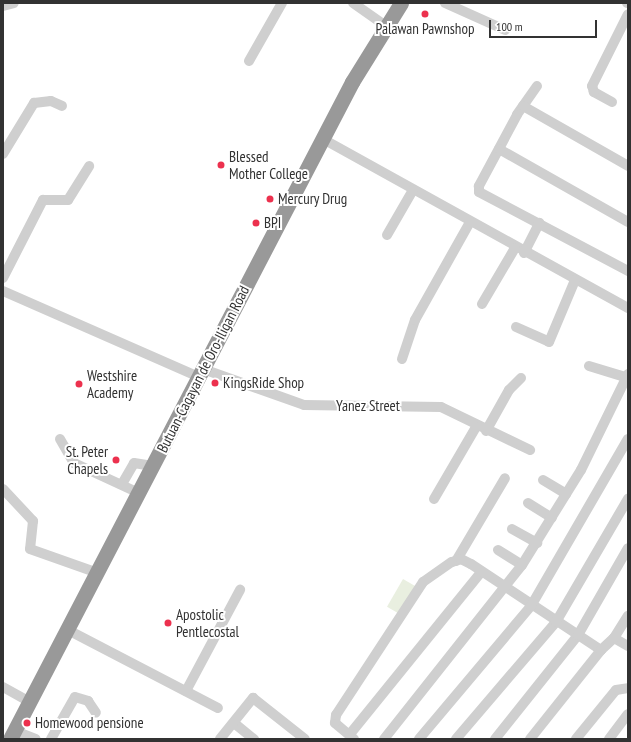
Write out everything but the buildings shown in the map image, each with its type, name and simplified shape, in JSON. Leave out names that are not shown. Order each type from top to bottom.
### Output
[{"type":"highway","name":"Butuan-Cagayan de Oro-Iligan Road","points":[[12,735],[98,573],[323,139],[385,25],[401,3]]},
{"type":"street","points":[[3,6],[14,3]]},
{"type":"street","points":[[249,61],[282,3]]},
{"type":"street","points":[[353,3],[385,25]]},
{"type":"street","points":[[445,3],[505,30]]},
{"type":"street","points":[[612,102],[594,92],[592,86],[628,14]]},
{"type":"street","points":[[537,86],[523,106],[499,148],[479,192],[628,271]]},
{"type":"street","points":[[3,154],[34,102],[51,100],[62,106]]},
{"type":"street","points":[[523,106],[628,166]]},
{"type":"street","points":[[323,139],[520,250],[628,308]]},
{"type":"street","points":[[499,148],[628,222]]},
{"type":"street","points":[[3,278],[43,200],[68,200],[89,166]]},
{"type":"street","points":[[387,235],[413,190]]},
{"type":"street","points":[[402,359],[415,320],[470,222]]},
{"type":"street","points":[[482,304],[538,223]]},
{"type":"street","points":[[516,327],[549,342],[575,280]]},
{"type":"street","name":"Yanez Street","points":[[3,291],[201,373],[304,405],[436,406],[481,429],[530,450]]},
{"type":"street","points":[[384,739],[507,588],[537,543],[566,494],[627,375],[589,366]]},
{"type":"street","points":[[434,499],[509,390],[521,378]]},
{"type":"street","points":[[60,439],[74,463],[139,492]]},
{"type":"street","points":[[419,739],[531,606],[628,439]]},
{"type":"street","points":[[122,484],[134,463],[153,466]]},
{"type":"street","points":[[456,561],[505,478]]},
{"type":"street","points":[[543,480],[566,494]]},
{"type":"street","points":[[3,489],[33,521],[30,550],[98,573]]},
{"type":"street","points":[[456,739],[556,622],[628,499]]},
{"type":"street","points":[[528,503],[552,518]]},
{"type":"street","points":[[512,529],[537,543]]},
{"type":"street","points":[[495,739],[578,635],[628,548]]},
{"type":"street","points":[[498,550],[522,565]]},
{"type":"street","points":[[481,572],[352,737],[335,723],[340,707],[423,582],[456,561],[464,560],[507,588],[531,606],[601,650]]},
{"type":"street","points":[[186,691],[240,590]]},
{"type":"street","points":[[530,739],[601,650],[614,638],[628,616]]},
{"type":"street","points":[[68,630],[218,708]]},
{"type":"street","points":[[614,638],[628,646]]},
{"type":"street","points":[[3,687],[30,702]]},
{"type":"street","points":[[576,739],[616,690],[628,688]]},
{"type":"street","points":[[51,739],[75,697],[88,701],[96,713]]},
{"type":"street","points":[[220,739],[255,698],[305,739]]},
{"type":"street","points":[[609,739],[628,714]]},
{"type":"street","points":[[234,723],[254,739]]},
{"type":"street","points":[[12,735],[36,739]]},
{"type":"green space","points":[[403,579],[417,587],[401,615],[387,607]]},
{"type":"place","name":"Palawan Pawnshop","points":[[425,14]]},
{"type":"place","name":"Blessed Mother College","points":[[221,165]]},
{"type":"place","name":"Mercury Drug","points":[[270,199]]},
{"type":"place","name":"BPI","points":[[256,223]]},
{"type":"place","name":"KingsRide Shop","points":[[215,383]]},
{"type":"place","name":"Westshire Academy","points":[[79,384]]},
{"type":"place","name":"St. Peter Chapels","points":[[116,460]]},
{"type":"place","name":"Apostolic Pentlecostal","points":[[168,623]]},
{"type":"place","name":"Homewood pensione","points":[[27,723]]}]
